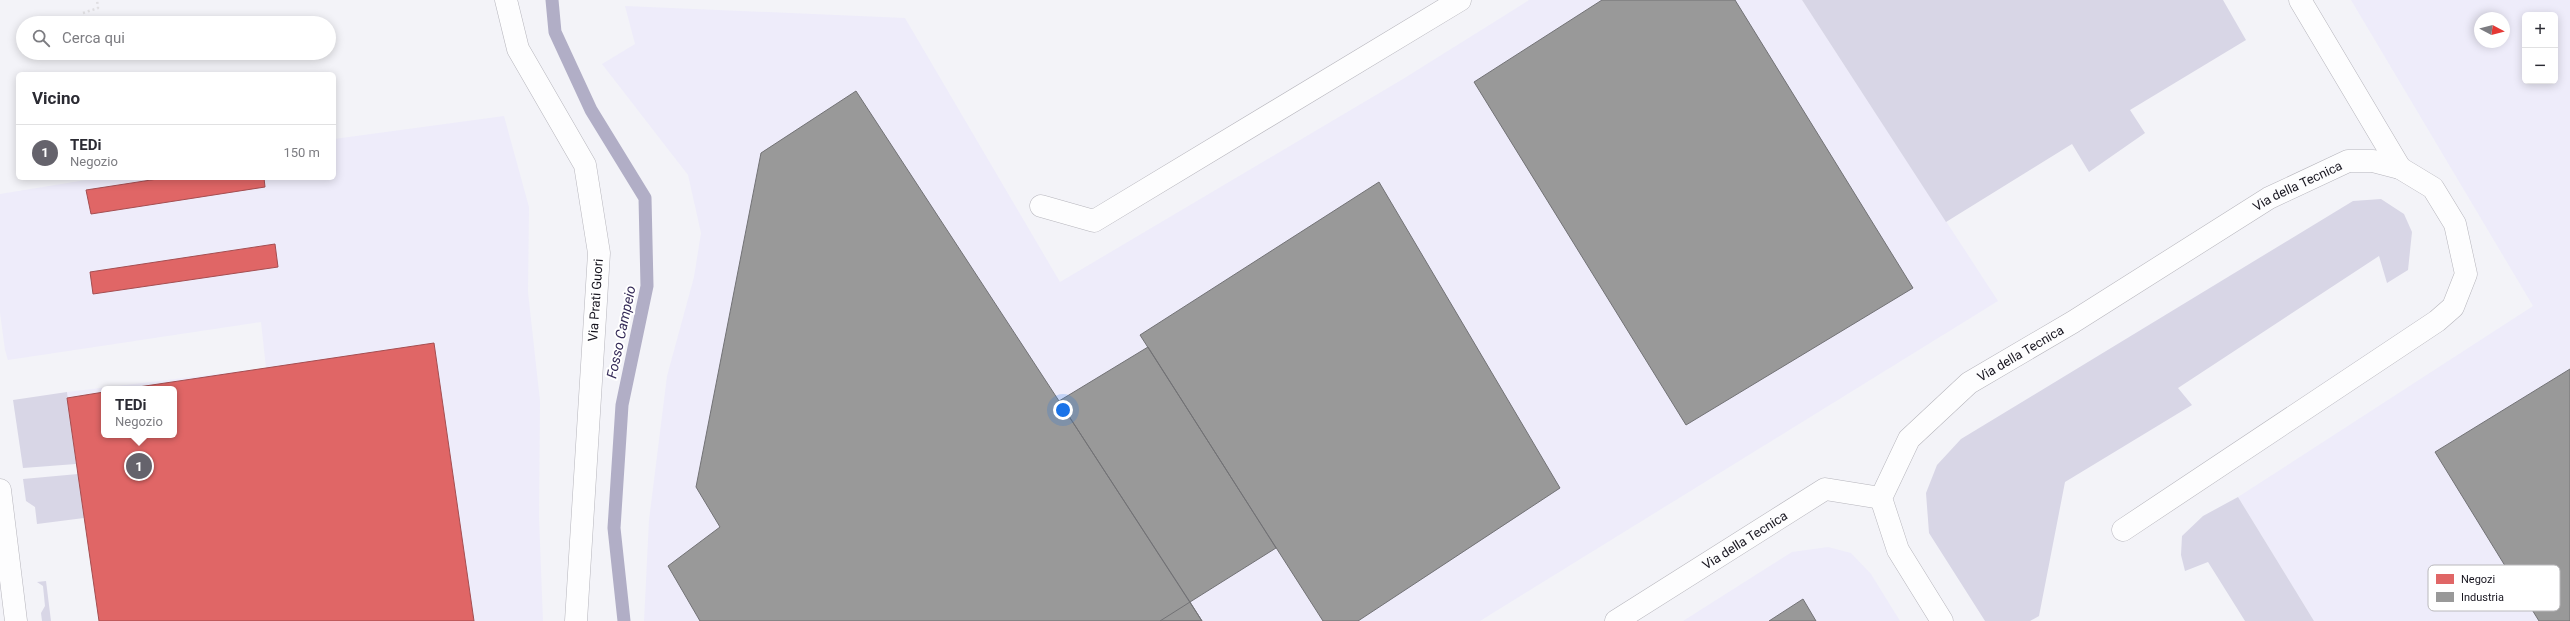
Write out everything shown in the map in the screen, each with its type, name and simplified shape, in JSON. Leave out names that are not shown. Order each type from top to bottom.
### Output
[{"type":"street","name":"Via Prati Guori","points":[[506,0],[518,49],[585,165],[598,253],[576,621]]},
{"type":"street","points":[[1041,206],[1094,221],[1460,0]]},
{"type":"street","points":[[2300,0],[2400,168]]},
{"type":"street","name":"Via della Tecnica","points":[[1616,621],[1825,489],[1881,498],[1909,439],[1969,383],[2073,322],[2268,198],[2348,160],[2373,161],[2400,168],[2433,188],[2455,224],[2466,274],[2453,307],[2437,321],[2123,530]]},
{"type":"street","points":[[0,490],[16,621]]},
{"type":"street","points":[[1881,498],[1898,550],[1942,621]]},
{"type":"path","points":[[84,13],[98,8],[97,0]]},
{"type":"shaded area","points":[[1529,0],[1802,0],[1998,301],[1480,621],[644,621],[649,520],[667,376],[694,277],[701,233],[688,175],[602,64],[635,44],[625,6],[905,18],[1060,282],[1403,79]]},
{"type":"shaded area","points":[[1802,0],[2223,0],[2246,40],[2130,110],[2145,133],[2089,172],[2072,144],[1946,222]]},
{"type":"shaded area","points":[[2351,0],[2570,0],[2570,621],[2314,621],[2238,497],[2533,306]]},
{"type":"shaded area","points":[[504,116],[529,207],[528,292],[540,401],[539,517],[543,621],[99,621],[67,392],[101,388],[101,438],[177,438],[177,386],[117,386],[266,368],[261,322],[8,360],[5,350],[0,313],[0,194],[86,180],[336,180],[336,139]]},
{"type":"shaded area","points":[[2381,199],[2404,214],[2412,232],[2408,270],[2387,283],[2379,256],[2178,388],[2192,405],[2065,482],[2039,616],[2030,621],[1985,621],[1929,533],[1926,493],[1937,465],[1961,439],[2353,201]]},
{"type":"shaded area","points":[[67,392],[76,464],[23,468],[13,400]]},
{"type":"shaded area","points":[[78,474],[84,518],[37,524],[35,507],[26,501],[23,479]]},
{"type":"shaded area","points":[[2238,497],[2314,621],[2245,621],[2208,562],[2185,571],[2181,555],[2182,536],[2203,516]]},
{"type":"shaded area","points":[[1828,547],[1851,553],[1871,574],[1900,621],[1683,621],[1792,552]]},
{"type":"shaded area","points":[[46,581],[51,621],[42,621],[41,613],[45,606],[43,586],[37,582]]},
{"type":"building: Negozi","points":[[151,180],[264,180],[265,187],[91,214],[86,190]]},
{"type":"building: Negozi","points":[[275,244],[278,267],[93,294],[90,272]]},
{"type":"building: Negozi","points":[[434,343],[474,621],[99,621],[67,398],[101,392],[101,438],[177,438],[177,386],[145,386]]},
{"type":"building: Industria","points":[[1602,0],[1735,0],[1913,288],[1686,425],[1474,82]]},
{"type":"building: Industria","points":[[856,91],[1202,621],[700,621],[668,566],[720,527],[696,487],[761,153]]},
{"type":"building: Industria","points":[[1379,182],[1560,488],[1358,621],[1323,621],[1140,335]]},
{"type":"building: Industria","points":[[1148,347],[1276,548],[1190,602],[1059,401]]},
{"type":"building: Industria","points":[[2570,369],[2570,621],[2539,621],[2533,611],[2560,611],[2560,565],[2505,565],[2435,452]]},
{"type":"building: Industria","points":[[1803,599],[1816,621],[1769,621]]},
{"type":"building: Industria","points":[[1190,602],[1202,621],[1160,621]]},
{"type":"waterway","name":"Fosso Campeio","points":[[552,0],[555,32],[591,110],[645,198],[647,286],[622,405],[614,528],[624,621]]},
{"type":"place","name":"TEDi","points":[[139,466]]}]
